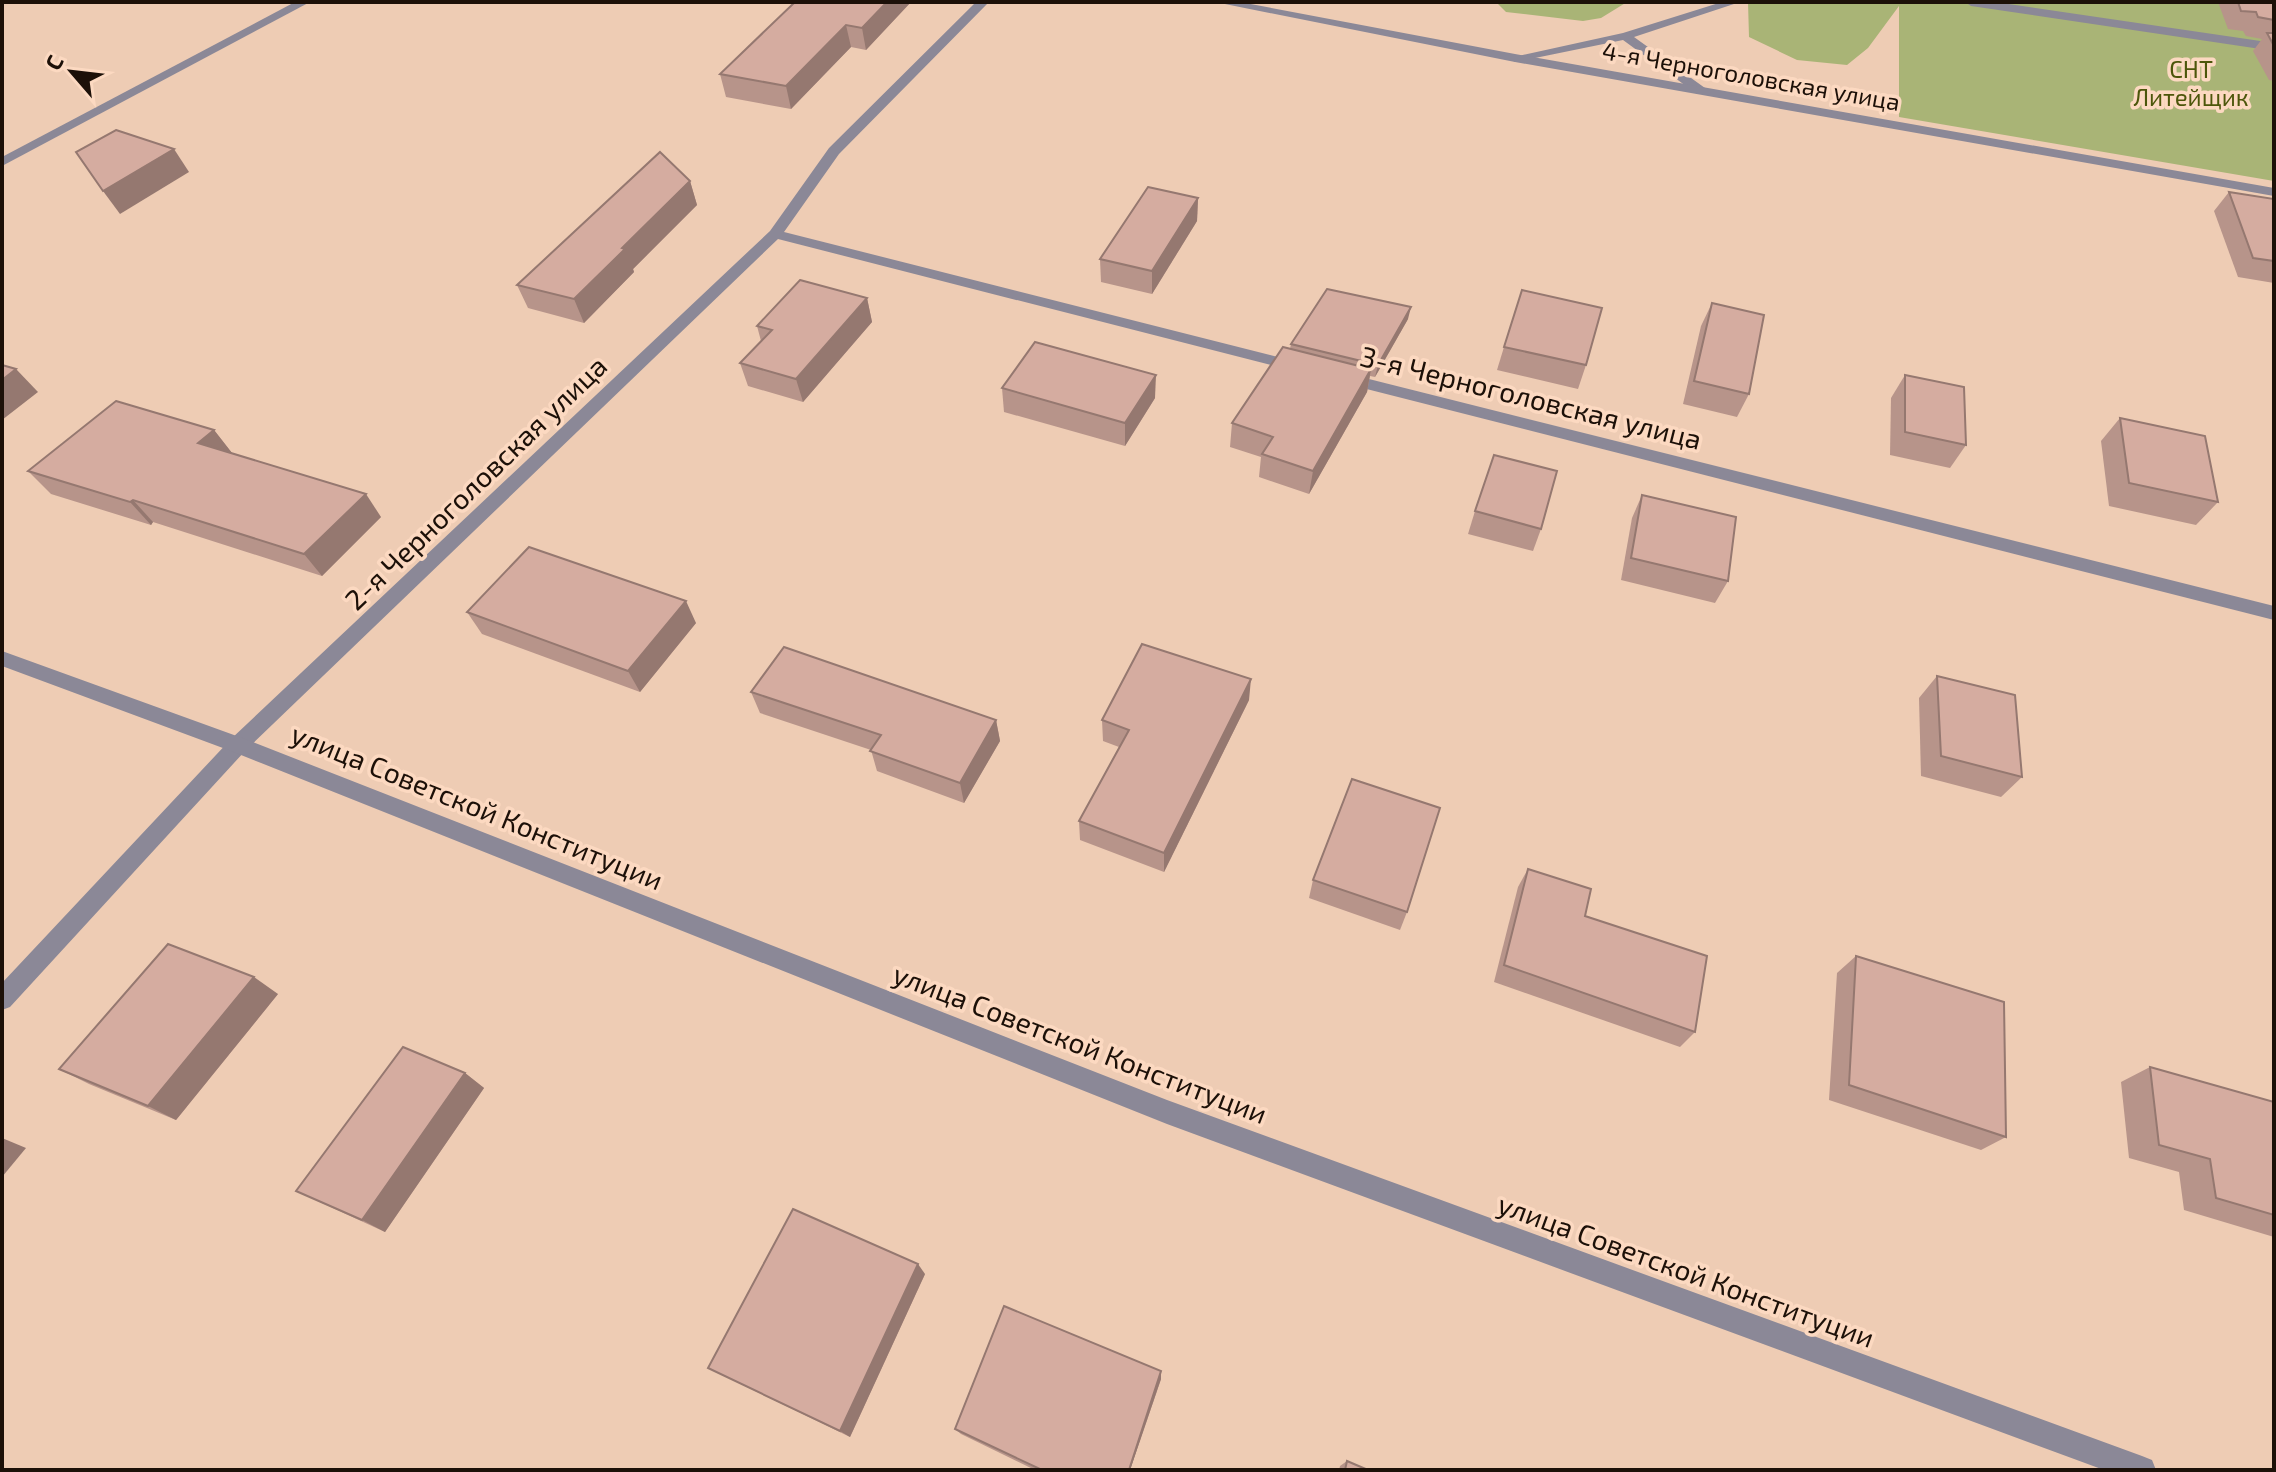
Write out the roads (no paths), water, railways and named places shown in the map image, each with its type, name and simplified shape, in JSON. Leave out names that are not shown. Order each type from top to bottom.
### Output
[{"type":"street","points":[[2,162],[304,2]]},
{"type":"street","name":"2-я Черноголовская улица","points":[[2,999],[238,745],[775,234],[834,151],[983,2]]},
{"type":"street","name":"4-я Черноголовская улица","points":[[1221,2],[1515,58],[2274,192]]},
{"type":"street","points":[[1515,58],[1625,36],[1734,2]]},
{"type":"street","points":[[1971,2],[2274,47]]},
{"type":"street","points":[[1625,36],[1701,91]]},
{"type":"street","name":"3-я Черноголовская улица","points":[[775,234],[2274,613]]},
{"type":"street","name":"улица Советской Конституции","points":[[2,658],[238,745],[1167,1112],[2142,1470]]},
{"type":"park label","name":"СНТ Литейщик","points":[[2191,84]]}]
